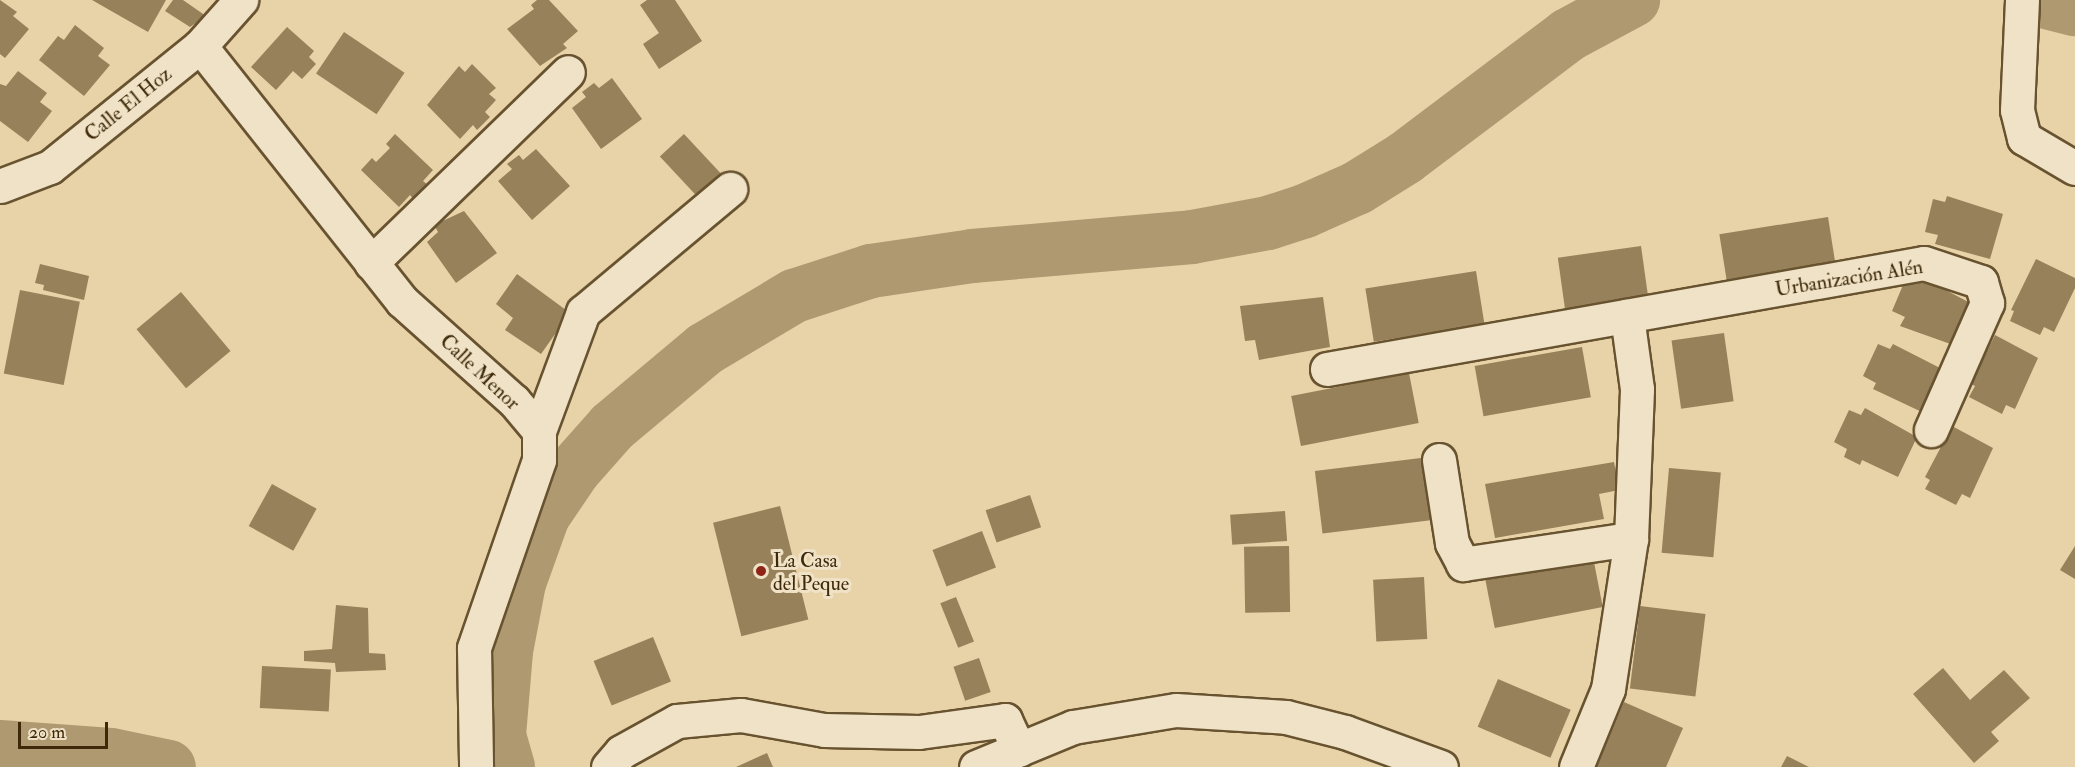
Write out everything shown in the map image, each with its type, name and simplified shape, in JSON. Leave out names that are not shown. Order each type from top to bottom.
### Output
[{"type":"street","name":"Calle El Hoz","points":[[0,186],[50,167],[200,46],[241,0]]},
{"type":"street","points":[[2021,8],[2017,110],[2025,138],[2075,168]]},
{"type":"street","name":"Calle Menor","points":[[200,46],[402,301],[514,401],[539,431]]},
{"type":"street","points":[[371,263],[568,72]]},
{"type":"street","points":[[476,767],[474,648],[539,460],[539,431],[583,312],[730,189]]},
{"type":"street","name":"Urbanización Alén","points":[[1327,369],[1924,263],[1981,282],[1987,303],[1931,430]]},
{"type":"street","points":[[1576,767],[1608,689],[1631,539],[1637,389],[1627,316]]},
{"type":"street","points":[[1439,460],[1452,543],[1463,564],[1631,539]]},
{"type":"street","points":[[976,767],[1073,727],[1176,710],[1286,717],[1345,732],[1442,767]]},
{"type":"street","points":[[608,767],[621,752],[676,721],[741,714],[824,730],[919,732],[1005,720],[1019,750]]},
{"type":"building","points":[[0,0],[17,12],[13,16],[29,29],[5,58],[0,54]]},
{"type":"building","points":[[92,0],[166,0],[148,32]]},
{"type":"building","points":[[173,0],[183,0],[206,16],[190,27],[165,11]]},
{"type":"building","points":[[537,0],[549,0],[578,31],[563,44],[567,48],[540,66],[507,29],[534,9],[531,5]]},
{"type":"building","points":[[647,0],[675,0],[702,41],[659,69],[643,44],[659,33],[640,5]]},
{"type":"building","points":[[75,25],[104,48],[98,56],[110,65],[84,96],[39,60],[58,36],[64,40]]},
{"type":"building","points":[[287,27],[314,51],[309,57],[316,64],[302,79],[293,71],[276,90],[251,67]]},
{"type":"building","points":[[344,32],[405,73],[377,114],[316,73]]},
{"type":"building","points":[[472,64],[496,88],[489,94],[496,100],[485,112],[490,117],[477,130],[473,125],[460,139],[427,105],[459,66],[465,72]]},
{"type":"building","points":[[18,71],[47,93],[40,102],[52,111],[28,142],[0,121],[0,84],[6,86]]},
{"type":"building","points":[[612,78],[642,119],[601,149],[572,108],[586,97],[582,92],[594,83],[599,88]]},
{"type":"building","points":[[395,134],[433,170],[423,181],[428,185],[414,200],[410,195],[399,207],[361,170],[372,158],[376,162],[390,148],[386,144]]},
{"type":"building","points":[[684,134],[728,182],[704,204],[660,157]]},
{"type":"building","points":[[536,149],[570,186],[532,220],[498,181],[512,169],[507,164],[519,155],[523,160]]},
{"type":"building","points":[[1947,196],[2003,214],[1990,259],[1935,244],[1938,235],[1925,232],[1933,199],[1945,202]]},
{"type":"building","points":[[464,211],[497,253],[456,283],[427,242],[438,232],[434,225]]},
{"type":"building","points":[[1828,217],[1836,270],[1728,288],[1719,234]]},
{"type":"building","points":[[1641,246],[1649,300],[1565,312],[1558,258]]},
{"type":"building","points":[[2036,259],[2075,278],[2075,288],[2054,332],[2044,327],[2040,335],[2010,321],[2014,311],[2011,310]]},
{"type":"building","points":[[40,264],[89,276],[84,300],[43,290],[44,285],[35,283]]},
{"type":"building","points":[[1476,271],[1484,324],[1374,342],[1365,289]]},
{"type":"building","points":[[517,274],[570,313],[541,354],[505,330],[513,318],[496,304]]},
{"type":"building","points":[[1921,277],[1974,305],[1956,346],[1900,326],[1905,317],[1892,311],[1906,278],[1918,284]]},
{"type":"building","points":[[20,290],[80,302],[64,385],[4,373]]},
{"type":"building","points":[[181,292],[230,351],[186,388],[137,329]]},
{"type":"building","points":[[1323,297],[1330,347],[1259,360],[1255,340],[1245,341],[1240,306]]},
{"type":"building","points":[[1724,333],[1734,401],[1681,409],[1672,340]]},
{"type":"building","points":[[1995,335],[2038,358],[2015,409],[2006,405],[2002,414],[1969,397],[1975,386],[1971,384]]},
{"type":"building","points":[[1878,344],[1890,349],[1893,344],[1944,370],[1924,413],[1873,389],[1876,383],[1863,376]]},
{"type":"building","points":[[1582,347],[1591,397],[1484,416],[1475,366]]},
{"type":"building","points":[[1409,373],[1419,423],[1301,446],[1291,396]]},
{"type":"building","points":[[1865,408],[1917,437],[1898,477],[1862,460],[1860,465],[1844,457],[1847,449],[1834,442],[1849,410],[1861,415]]},
{"type":"building","points":[[1952,426],[1993,448],[1970,498],[1962,494],[1956,505],[1925,489],[1930,480],[1925,477]]},
{"type":"building","points":[[1429,457],[1437,520],[1323,534],[1315,471]]},
{"type":"building","points":[[1614,462],[1619,490],[1599,494],[1604,519],[1495,538],[1485,484]]},
{"type":"building","points":[[1669,468],[1721,473],[1713,557],[1662,553]]},
{"type":"building","points":[[272,484],[317,509],[293,551],[249,526]]},
{"type":"building","points":[[1030,495],[1041,527],[997,542],[986,510]]},
{"type":"building","name":"La Casa del Peque","points":[[780,506],[808,620],[741,636],[713,523]]},
{"type":"building","points":[[1285,511],[1287,541],[1232,545],[1230,515]]},
{"type":"building","points":[[982,531],[996,567],[946,586],[933,550]]},
{"type":"building","points":[[1289,546],[1290,612],[1245,613],[1244,547]]},
{"type":"building","points":[[2075,546],[2075,579],[2060,570]]},
{"type":"building","points":[[1593,557],[1603,607],[1495,628],[1485,578]]},
{"type":"building","points":[[1424,577],[1427,639],[1376,642],[1373,580]]},
{"type":"building","points":[[956,597],[974,642],[958,648],[940,603]]},
{"type":"building","points":[[336,605],[368,608],[369,653],[385,654],[386,670],[336,672],[335,663],[304,661],[304,651],[332,649]]},
{"type":"building","points":[[1640,606],[1706,614],[1695,696],[1630,688]]},
{"type":"building","points":[[653,637],[671,682],[612,705],[594,661]]},
{"type":"building","points":[[979,658],[991,692],[965,701],[953,667]]},
{"type":"building","points":[[262,666],[331,670],[329,712],[260,708]]},
{"type":"building","points":[[1943,668],[1970,700],[2004,670],[2030,698],[1991,732],[1999,741],[1974,763],[1913,694]]},
{"type":"building","points":[[1498,679],[1571,710],[1550,758],[1478,727]]},
{"type":"building","points":[[1624,702],[1683,728],[1666,767],[1597,767]]},
{"type":"building","points":[[767,753],[773,767],[736,767]]},
{"type":"building","points":[[1787,756],[1809,767],[1781,767]]},
{"type":"waterway","points":[[508,767],[499,735],[506,651],[519,583],[543,516],[574,470],[612,427],[705,349],[794,296],[871,271],[972,256],[1192,237],[1268,223],[1305,211],[1357,188],[1405,158],[1568,35],[1633,0]]},
{"type":"waterway","points":[[2038,0],[2075,9]]},
{"type":"waterway","points":[[0,747],[111,755],[169,767]]},
{"type":"place","name":"La Casa del Peque","points":[[761,571]]}]
